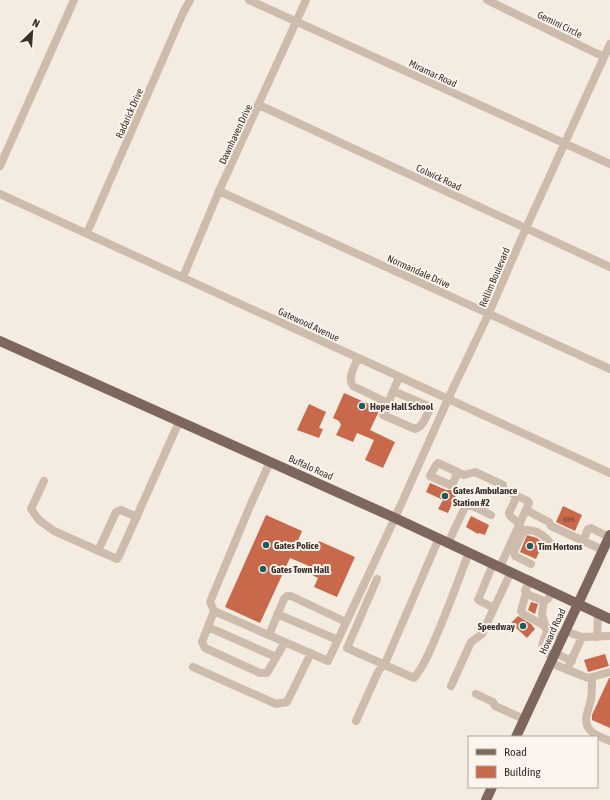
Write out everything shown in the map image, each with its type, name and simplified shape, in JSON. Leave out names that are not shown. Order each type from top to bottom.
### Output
[{"type":"main road","name":"Buffalo Road","points":[[0,340],[179,422],[395,518],[530,580],[610,619]]},
{"type":"main road","name":"Howard Road","points":[[516,736],[610,536]]},
{"type":"main road","points":[[486,800],[492,788]]},
{"type":"street","points":[[0,166],[74,0]]},
{"type":"street","name":"Radarick Drive","points":[[87,233],[190,0]]},
{"type":"street","name":"Miramar Road","points":[[248,0],[610,164]]},
{"type":"street","name":"Dawnhaven Drive","points":[[183,278],[219,191],[306,0]]},
{"type":"street","name":"Gemini Circle","points":[[487,0],[604,57]]},
{"type":"street","name":"Rellim Boulevard","points":[[311,654],[328,661],[489,313],[610,44]]},
{"type":"street","name":"Colwick Road","points":[[259,105],[610,267]]},
{"type":"street","name":"Normandale Drive","points":[[219,191],[610,368]]},
{"type":"street","name":"Gatewood Avenue","points":[[0,194],[610,473]]},
{"type":"street","points":[[358,358],[350,379],[350,383],[353,386],[388,403]]},
{"type":"street","points":[[393,391],[426,405],[429,411],[422,426],[415,428],[383,415],[393,391],[399,377]]},
{"type":"street","points":[[44,481],[31,509],[39,520],[54,531],[117,559],[120,556],[179,422]]},
{"type":"street","points":[[193,667],[276,704],[287,702],[311,654],[214,611],[210,602],[270,462]]},
{"type":"street","points":[[430,476],[438,463],[464,475],[475,472],[503,485],[503,489],[528,501],[529,503],[520,524],[478,600],[494,608]]},
{"type":"street","points":[[417,469],[450,485],[453,483],[458,472]]},
{"type":"street","points":[[516,496],[509,513],[510,516],[520,524]]},
{"type":"street","points":[[356,721],[378,672],[443,540],[465,507],[470,505],[491,515]]},
{"type":"street","points":[[98,551],[116,512],[120,510],[137,516]]},
{"type":"street","points":[[526,510],[549,522],[551,526],[603,550]]},
{"type":"street","points":[[583,541],[588,529],[591,528],[610,536]]},
{"type":"street","points":[[531,564],[515,556],[514,551],[524,530],[531,530],[546,537],[553,546]]},
{"type":"street","points":[[377,579],[346,648],[414,678],[424,663],[469,552]]},
{"type":"street","points":[[451,686],[471,642],[482,634],[511,572]]},
{"type":"street","points":[[530,580],[525,591],[526,593],[521,611],[523,614],[553,632],[582,637],[610,636]]},
{"type":"street","points":[[552,591],[548,599],[544,601],[542,614],[546,629],[541,644],[542,648],[568,670],[588,678],[610,672]]},
{"type":"street","points":[[526,593],[544,601]]},
{"type":"street","points":[[269,635],[286,596],[291,596],[346,622]]},
{"type":"street","points":[[214,611],[202,642],[205,648],[260,673],[267,673],[285,642]]},
{"type":"street","points":[[277,614],[338,640]]},
{"type":"street","points":[[597,637],[598,614]]},
{"type":"street","points":[[208,627],[276,657]]},
{"type":"street","points":[[568,670],[582,637]]},
{"type":"street","points":[[553,658],[572,661]]},
{"type":"street","points":[[592,677],[591,700],[586,715],[586,724],[591,732],[610,741]]},
{"type":"street","points":[[476,694],[493,702],[495,706],[524,719]]},
{"type":"building","points":[[344,393],[380,409],[370,430],[395,442],[383,468],[365,460],[374,440],[357,433],[353,442],[336,435],[341,425],[339,421],[333,418]]},
{"type":"building","points":[[309,404],[326,412],[319,428],[323,429],[319,438],[297,430]]},
{"type":"building","name":"Gates Ambulance Station #2","points":[[430,483],[457,493],[448,513],[438,509],[443,500],[426,492]]},
{"type":"building","points":[[563,506],[582,515],[575,531],[556,522]]},
{"type":"building","name":"Gates Town Hall","points":[[266,515],[302,531],[297,543],[315,551],[319,541],[355,557],[337,597],[314,587],[318,578],[306,572],[309,566],[290,558],[260,623],[225,607]]},
{"type":"building","points":[[471,516],[489,525],[485,535],[478,534],[466,527]]},
{"type":"building","name":"Tim Hortons","points":[[527,535],[537,538],[543,543],[536,559],[520,552]]},
{"type":"building","points":[[531,602],[538,604],[535,614],[528,610]]},
{"type":"building","name":"Speedway","points":[[518,616],[531,624],[535,629],[527,638],[511,623]]},
{"type":"building","points":[[605,654],[609,666],[588,672],[584,660]]},
{"type":"building","points":[[609,678],[610,728],[592,720],[592,715]]},
{"type":"place","name":"Hope Hall School","points":[[362,406]]},
{"type":"place","name":"Gates Ambulance Station #2","points":[[445,496]]},
{"type":"place","name":"Gates Police","points":[[266,545]]},
{"type":"place","name":"Tim Hortons","points":[[530,546]]},
{"type":"place","name":"Gates Town Hall","points":[[263,569]]},
{"type":"place","name":"Speedway","points":[[523,626]]}]
